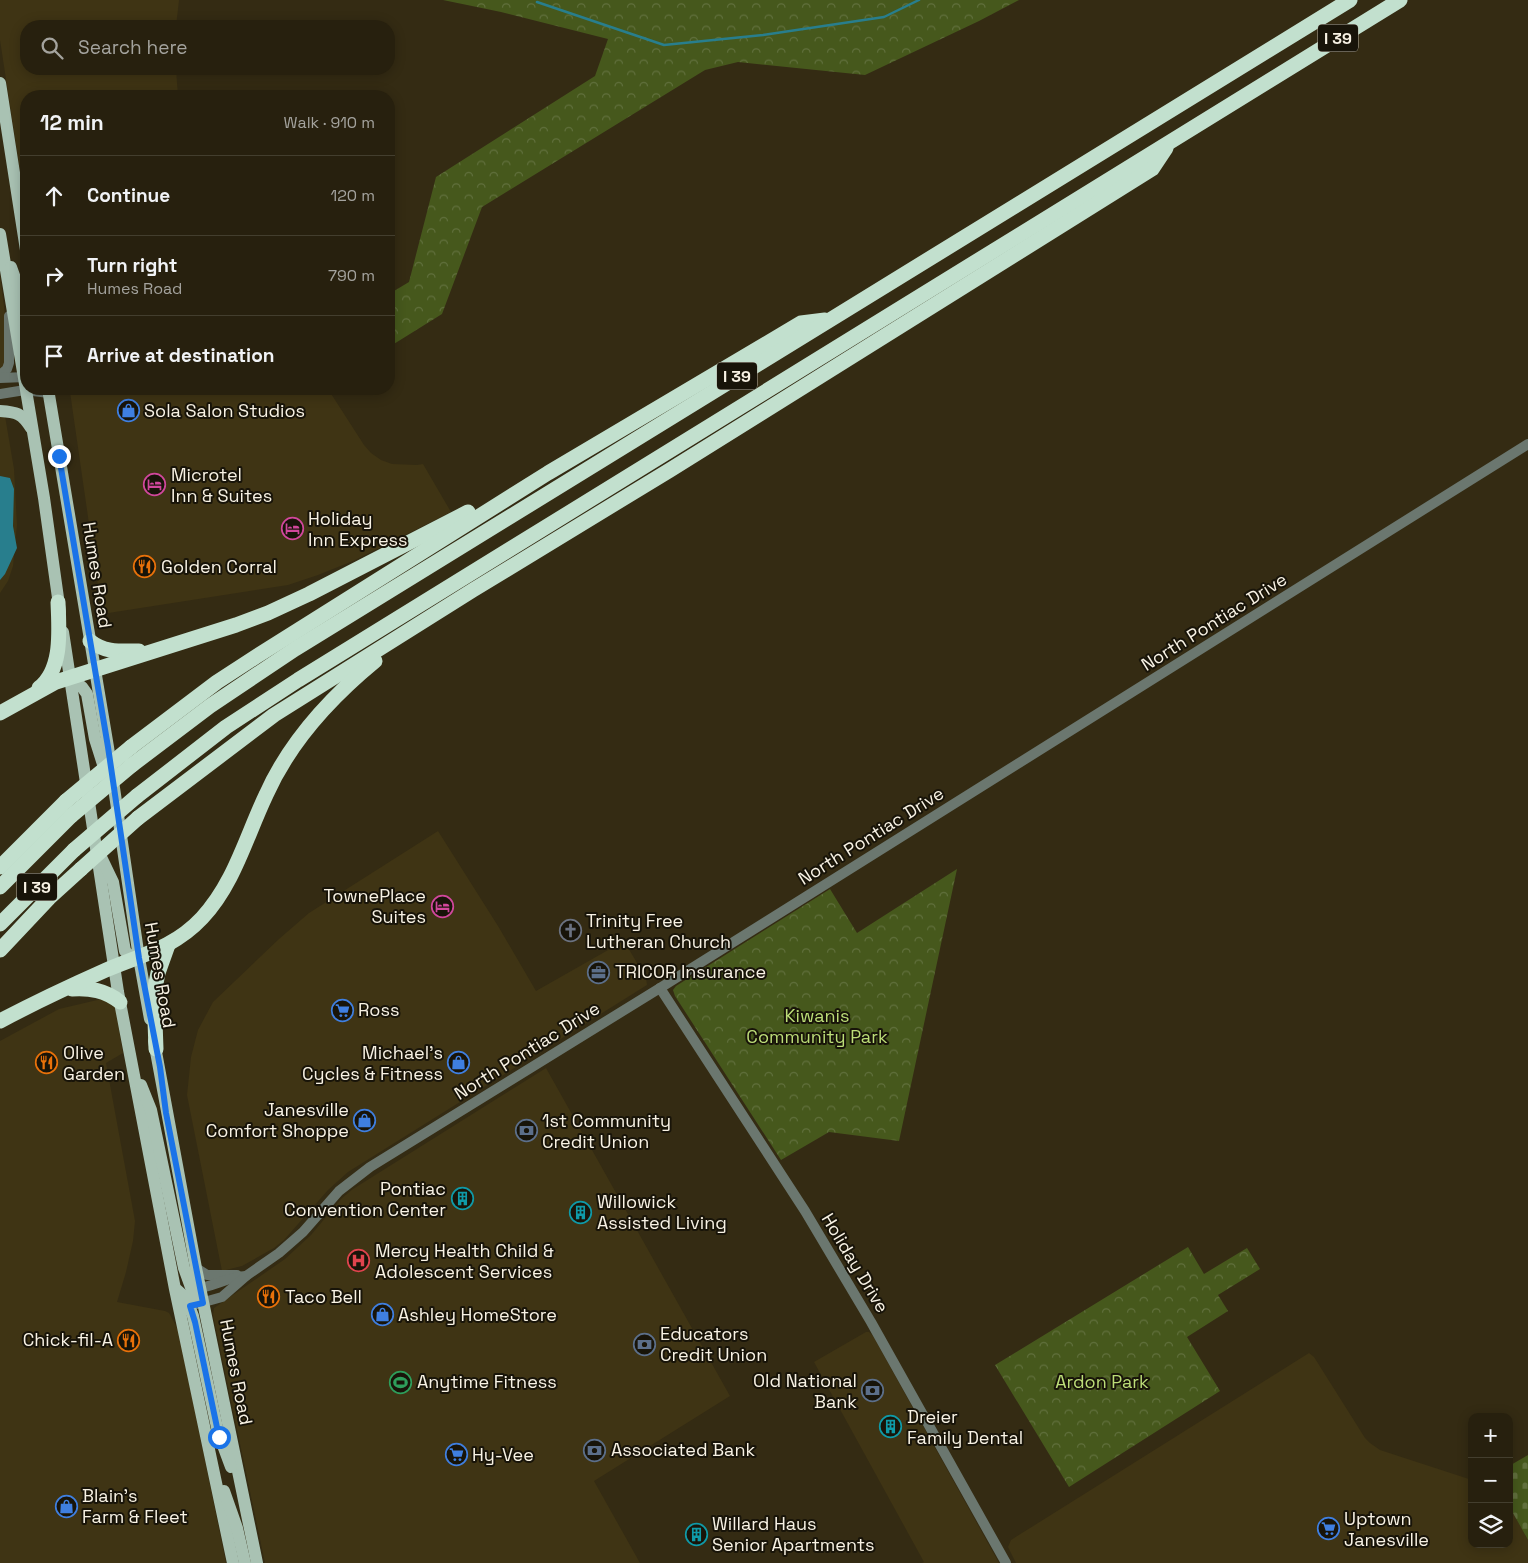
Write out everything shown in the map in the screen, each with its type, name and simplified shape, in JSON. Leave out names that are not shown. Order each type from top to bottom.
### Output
[{"type":"highway","name":"I 39","points":[[0,887],[69,809],[132,765],[216,701],[295,650],[1350,0]]},
{"type":"highway","name":"I 39","points":[[0,924],[74,850],[137,796],[226,727],[298,680],[1400,0]]},
{"type":"highway","points":[[0,950],[49,898],[138,818],[274,715],[1152,169],[1170,143]]},
{"type":"highway","points":[[0,867],[69,809],[131,747],[202,693],[256,656],[548,474],[801,323],[831,319]]},
{"type":"highway","points":[[0,713],[50,684],[236,625],[268,613],[309,594],[535,478],[548,474]]},
{"type":"highway","points":[[0,1021],[113,967],[168,945],[200,920],[221,895],[230,880],[279,768],[318,714],[354,678],[377,660],[464,601],[473,590]]},
{"type":"highway","points":[[26,697],[46,681],[53,668],[59,634],[58,602]]},
{"type":"highway","points":[[90,641],[98,647],[109,650],[161,649]]},
{"type":"highway","points":[[156,1049],[154,993],[158,973],[168,945]]},
{"type":"highway","points":[[66,990],[93,990],[108,994],[120,1002]]},
{"type":"main road","points":[[0,83],[20,211]]},
{"type":"main road","points":[[1,238],[20,354]]},
{"type":"main road","points":[[1,238],[20,292]]},
{"type":"main road","points":[[26,395],[44,498],[113,967],[175,1289],[183,1294],[211,1459],[233,1563]]},
{"type":"main road","name":"Humes Road","points":[[48,395],[95,670],[139,958],[196,1268],[196,1289],[203,1303],[257,1563]]},
{"type":"main road","points":[[0,410],[22,416],[31,429]]},
{"type":"main road","points":[[70,677],[82,687],[86,694],[96,747],[115,795]]},
{"type":"main road","points":[[96,848],[113,882],[125,951],[130,956],[139,958]]},
{"type":"main road","points":[[132,1066],[151,1110],[184,1268],[196,1289]]},
{"type":"main road","points":[[184,1306],[195,1322],[219,1437],[241,1486]]},
{"type":"main road","points":[[211,1459],[236,1523],[245,1563]]},
{"type":"street","points":[[0,377],[6,369],[10,354],[8,283]]},
{"type":"street","points":[[0,377],[20,377]]},
{"type":"street","points":[[0,394],[20,391]]},
{"type":"street","name":"North Pontiac Drive","points":[[184,1306],[222,1297],[244,1276],[296,1239],[339,1191],[362,1172],[660,988],[1528,444]]},
{"type":"street","name":"Holiday Drive","points":[[660,988],[810,1218],[876,1330],[1006,1563]]},
{"type":"street","points":[[196,1268],[207,1275],[228,1274],[244,1276]]},
{"type":"street","name":"North Pontiac Drive","points":[[175,1289],[196,1289],[244,1276]]},
{"type":"shaded area","points":[[0,0],[179,0],[177,20],[20,20],[20,75],[176,75],[178,90],[20,90],[20,171],[0,40]]},
{"type":"shaded area","points":[[0,275],[5,314],[6,363],[0,371]]},
{"type":"shaded area","points":[[70,395],[332,395],[371,453],[381,460],[392,464],[423,464],[451,512],[353,561],[288,585],[102,614]]},
{"type":"shaded area","points":[[0,416],[5,416],[14,469],[17,525],[13,566],[8,581],[0,593]]},
{"type":"shaded area","points":[[438,831],[498,926],[536,991],[624,941],[646,978],[647,985],[348,1172],[328,1190],[284,1240],[274,1248],[242,1266],[222,1271],[187,1095],[191,1057],[198,1030],[213,1002],[309,913]]},
{"type":"shaded area","points":[[110,997],[115,1006],[123,1053],[106,1063],[135,1221],[133,1241],[117,1302],[165,1311],[169,1313],[179,1332],[226,1563],[0,1563],[0,1041],[59,1009]]},
{"type":"shaded area","points":[[546,1068],[730,1396],[594,1481],[640,1563],[265,1563],[213,1315],[214,1308],[285,1259],[311,1235],[341,1199],[353,1189]]},
{"type":"shaded area","points":[[866,1332],[873,1336],[999,1563],[922,1563],[924,1562],[814,1362]]},
{"type":"shaded area","points":[[1309,1353],[1314,1357],[1370,1443],[1380,1450],[1468,1479],[1468,1548],[1513,1548],[1513,1513],[1528,1540],[1528,1563],[1016,1563],[1008,1547],[1011,1540]]},
{"type":"green space","points":[[443,0],[1019,0],[865,75],[738,62],[705,70],[482,207],[442,314],[395,343],[395,290],[409,282],[436,177],[595,76],[608,39],[501,12]]},
{"type":"green space","name":"Kiwanis Community Park","points":[[957,869],[899,1141],[829,1132],[781,1160],[675,996],[673,990],[676,986],[830,889],[857,933]]},
{"type":"green space","name":"Ardon Park","points":[[1188,1247],[1204,1274],[1247,1248],[1260,1269],[1218,1295],[1228,1311],[1187,1337],[1220,1391],[1069,1487],[995,1365]]},
{"type":"green space","points":[[1528,1455],[1528,1540],[1513,1513],[1513,1464]]},
{"type":"water","points":[[0,476],[10,478],[14,489],[13,526],[17,548],[5,574],[0,580]]},
{"type":"waterway","points":[[537,2],[664,45],[763,35],[884,17],[919,0]]},
{"type":"place","name":"Sola Salon Studios","points":[[128,411]]},
{"type":"place","name":"Microtel Inn & Suites","points":[[155,485]]},
{"type":"place","name":"Holiday Inn Express","points":[[292,529]]},
{"type":"place","name":"Golden Corral","points":[[145,567]]},
{"type":"place","name":"TownePlace Suites","points":[[442,906]]},
{"type":"place","name":"Trinity Free Lutheran Church","points":[[570,931]]},
{"type":"place","name":"TRICOR Insurance","points":[[599,972]]},
{"type":"place","name":"Ross","points":[[342,1010]]},
{"type":"place","name":"Olive Garden","points":[[47,1063]]},
{"type":"place","name":"Michael's Cycles & Fitness","points":[[459,1063]]},
{"type":"place","name":"Janesville Comfort Shoppe","points":[[365,1120]]},
{"type":"place","name":"1st Community Credit Union","points":[[526,1131]]},
{"type":"place","name":"Pontiac Convention Center","points":[[462,1199]]},
{"type":"place","name":"Willowick Assisted Living","points":[[581,1212]]},
{"type":"place","name":"Mercy Health Child & Adolescent Services","points":[[359,1261]]},
{"type":"place","name":"Taco Bell","points":[[269,1297]]},
{"type":"place","name":"Ashley HomeStore","points":[[382,1315]]},
{"type":"place","name":"Chick-fil-A","points":[[129,1340]]},
{"type":"place","name":"Educators Credit Union","points":[[644,1344]]},
{"type":"place","name":"Anytime Fitness","points":[[401,1382]]},
{"type":"place","name":"Old National Bank","points":[[873,1391]]},
{"type":"place","name":"Dreier Family Dental","points":[[891,1427]]},
{"type":"place","name":"Associated Bank","points":[[595,1450]]},
{"type":"place","name":"Hy-Vee","points":[[456,1455]]},
{"type":"place","name":"Blain's Farm & Fleet","points":[[66,1506]]},
{"type":"place","name":"Uptown Janesville","points":[[1328,1529]]},
{"type":"place","name":"Willard Haus Senior Apartments","points":[[696,1534]]},
{"type":"route","points":[[59,456],[108,747],[139,958],[160,1067],[166,1113],[203,1303],[190,1306],[219,1437]]}]
